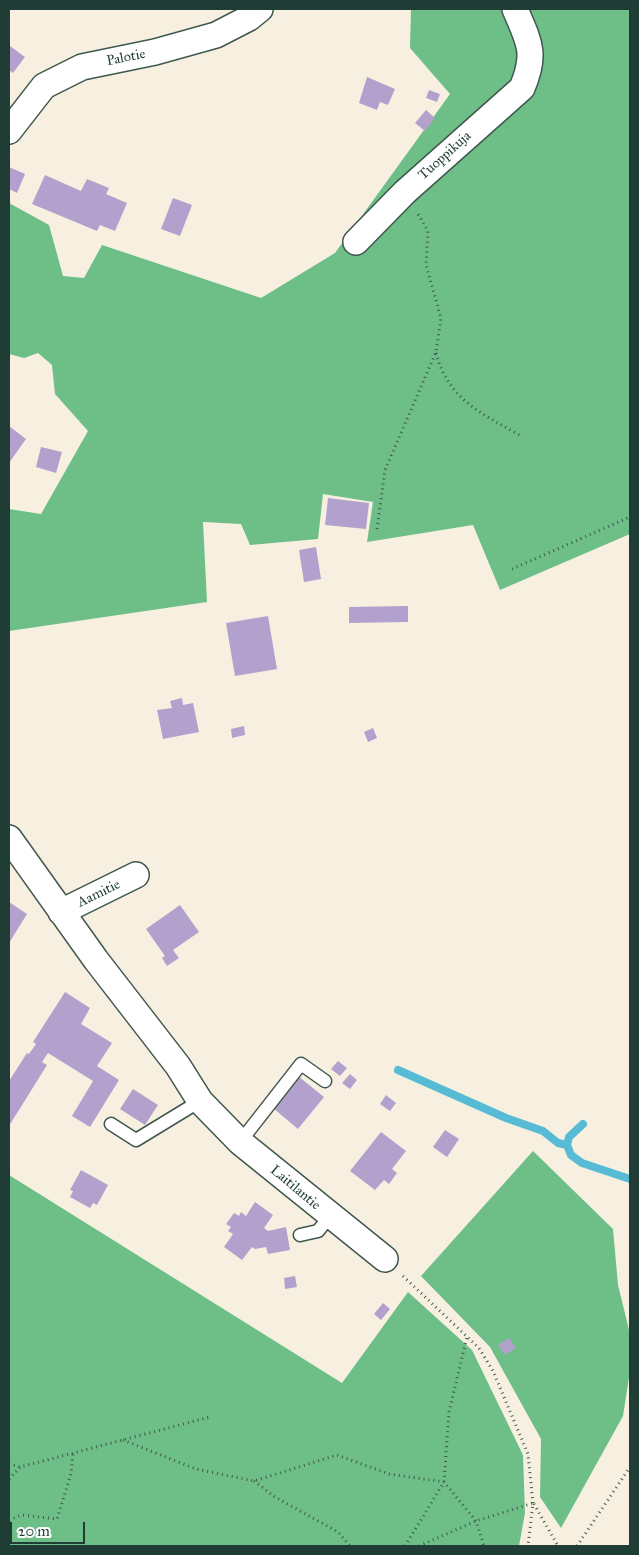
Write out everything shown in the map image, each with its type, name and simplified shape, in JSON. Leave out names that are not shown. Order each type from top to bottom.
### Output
[{"type":"street","name":"Palotie","points":[[9,131],[44,86],[82,67],[155,52],[216,35],[249,18],[260,9]]},
{"type":"street","name":"Tuoppikuja","points":[[356,242],[405,192],[522,88],[531,68],[530,44],[515,9]]},
{"type":"street","name":"Laitilantie","points":[[9,838],[61,912],[178,1066],[200,1101],[240,1142],[385,1259]]},
{"type":"street","name":"Aamitie","points":[[61,912],[136,875]]},
{"type":"lane","points":[[240,1142],[301,1064],[325,1081]]},
{"type":"lane","points":[[111,1124],[136,1140],[200,1101]]},
{"type":"lane","points":[[300,1235],[318,1231],[330,1216]]},
{"type":"path","points":[[377,529],[385,470],[436,352],[441,318],[426,265],[428,231],[405,192]]},
{"type":"path","points":[[436,352],[441,371],[468,406],[521,436]]},
{"type":"path","points":[[512,569],[630,517]]},
{"type":"path","points":[[385,1259],[479,1348],[494,1372],[528,1454],[533,1503],[528,1546]]},
{"type":"path","points":[[405,1546],[444,1482],[449,1412],[467,1337]]},
{"type":"path","points":[[9,1464],[20,1467],[210,1417]]},
{"type":"path","points":[[123,1440],[196,1469],[254,1481],[276,1498],[338,1532],[350,1546]]},
{"type":"path","points":[[9,1520],[22,1515],[57,1518],[71,1474],[73,1454]]},
{"type":"path","points":[[254,1481],[337,1455],[390,1474],[444,1482],[476,1521],[484,1546]]},
{"type":"path","points":[[9,1479],[20,1467]]},
{"type":"path","points":[[577,1546],[630,1467]]},
{"type":"path","points":[[419,1546],[476,1521],[533,1503]]},
{"type":"path","points":[[533,1503],[558,1546]]},
{"type":"green space","points":[[411,9],[630,9],[630,534],[500,590],[473,525],[367,542],[373,502],[323,494],[318,539],[250,545],[241,524],[203,522],[207,602],[9,631],[9,509],[41,514],[88,431],[55,394],[52,365],[38,353],[24,358],[9,354],[9,203],[49,225],[63,276],[84,278],[102,245],[261,298],[335,253],[450,94],[410,48]]},
{"type":"green space","points":[[533,1151],[613,1229],[618,1285],[630,1334],[630,1371],[623,1416],[561,1528],[540,1497],[541,1439],[490,1347],[421,1276]]},
{"type":"green space","points":[[9,1175],[342,1383],[408,1292],[472,1350],[523,1455],[525,1513],[519,1546],[9,1546]]},
{"type":"building","points":[[10,46],[25,57],[13,73],[9,70]]},
{"type":"building","points":[[367,77],[395,89],[388,105],[380,102],[377,110],[359,103]]},
{"type":"building","points":[[429,90],[440,94],[437,102],[426,98]]},
{"type":"building","points":[[426,110],[435,118],[425,131],[415,123]]},
{"type":"building","points":[[9,167],[25,174],[17,193],[9,189]]},
{"type":"building","points":[[45,175],[81,191],[87,179],[109,188],[106,194],[127,203],[115,231],[100,225],[97,231],[32,204]]},
{"type":"building","points":[[173,198],[192,205],[180,236],[161,229]]},
{"type":"building","points":[[9,426],[26,439],[9,463]]},
{"type":"building","points":[[41,447],[62,452],[56,473],[36,467]]},
{"type":"building","points":[[328,498],[369,503],[366,529],[325,525]]},
{"type":"building","points":[[316,547],[321,579],[304,582],[299,550]]},
{"type":"building","points":[[408,606],[408,622],[349,623],[349,607]]},
{"type":"building","points":[[268,616],[277,669],[235,676],[226,623]]},
{"type":"building","points":[[182,698],[183,705],[193,703],[199,732],[163,739],[157,710],[172,708],[170,701]]},
{"type":"building","points":[[244,726],[245,735],[232,738],[231,729]]},
{"type":"building","points":[[373,728],[377,738],[368,742],[364,732]]},
{"type":"building","points":[[9,902],[27,914],[9,943]]},
{"type":"building","points":[[180,905],[199,932],[173,950],[179,958],[167,966],[162,958],[165,956],[146,929]]},
{"type":"building","points":[[65,992],[90,1008],[81,1024],[112,1043],[97,1066],[119,1080],[90,1127],[72,1116],[93,1081],[48,1053],[42,1062],[47,1065],[9,1126],[9,1081],[27,1053],[29,1054],[36,1044],[33,1042]]},
{"type":"building","points":[[338,1061],[347,1068],[340,1076],[331,1069]]},
{"type":"building","points":[[350,1074],[357,1080],[350,1089],[342,1083]]},
{"type":"building","points":[[298,1076],[324,1097],[298,1129],[273,1108]]},
{"type":"building","points":[[133,1089],[158,1105],[145,1125],[120,1109]]},
{"type":"building","points":[[386,1095],[396,1103],[390,1111],[380,1104]]},
{"type":"building","points":[[445,1130],[459,1139],[447,1157],[433,1147]]},
{"type":"building","points":[[381,1132],[406,1151],[392,1169],[397,1173],[389,1184],[384,1180],[375,1190],[350,1171]]},
{"type":"building","points":[[81,1170],[108,1185],[97,1205],[93,1203],[90,1208],[70,1197],[73,1191],[70,1190]]},
{"type":"building","points":[[255,1202],[273,1215],[264,1228],[268,1231],[286,1227],[290,1250],[268,1254],[266,1247],[255,1249],[252,1247],[242,1260],[224,1247],[233,1234],[228,1231],[231,1227],[226,1224],[234,1213],[239,1216],[241,1212],[246,1216]]},
{"type":"building","points":[[295,1276],[297,1287],[285,1289],[284,1278]]},
{"type":"building","points":[[383,1303],[390,1309],[381,1320],[374,1314]]},
{"type":"building","points":[[509,1338],[516,1348],[505,1355],[498,1345]]},
{"type":"waterway","points":[[398,1070],[506,1118],[543,1131],[558,1143],[567,1145]]},
{"type":"waterway","points":[[583,1124],[569,1137],[567,1145],[571,1155],[582,1163],[630,1179]]}]
